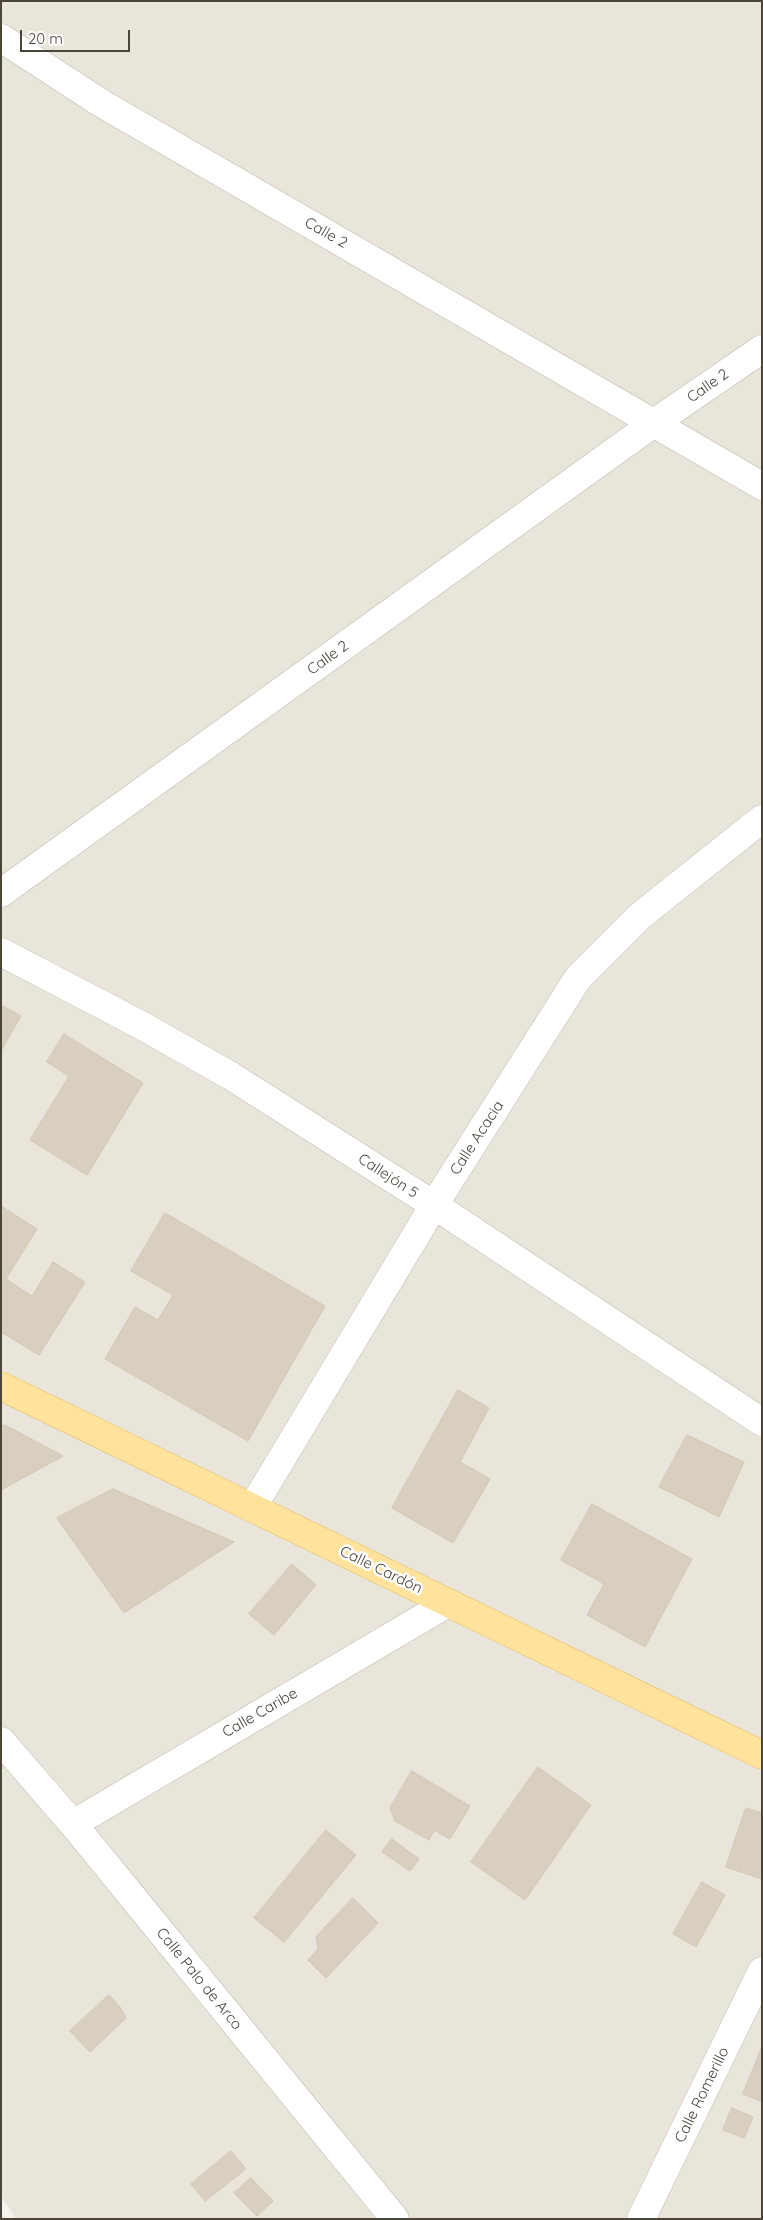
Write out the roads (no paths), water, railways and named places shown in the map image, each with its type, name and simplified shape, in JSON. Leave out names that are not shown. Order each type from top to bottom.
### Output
[{"type":"main road","name":"Calle Cardón","points":[[1,1386],[762,1755]]},
{"type":"street","name":"Calle 2","points":[[1,38],[101,103],[762,486]]},
{"type":"street","name":"Calle 2","points":[[1,893],[654,423],[762,349]]},
{"type":"street","name":"Calle Acacia","points":[[252,1508],[434,1205],[578,978],[640,916],[762,819]]},
{"type":"street","name":"Callejón 5","points":[[1,952],[139,1024],[231,1076],[434,1205],[762,1422]]},
{"type":"street","name":"Calle Caribe","points":[[72,1824],[448,1603]]},
{"type":"street","name":"Calle Palo de Arco","points":[[1,1741],[72,1824],[395,2219]]},
{"type":"street","name":"Calle Romerillo","points":[[641,2219],[762,1971]]}]
